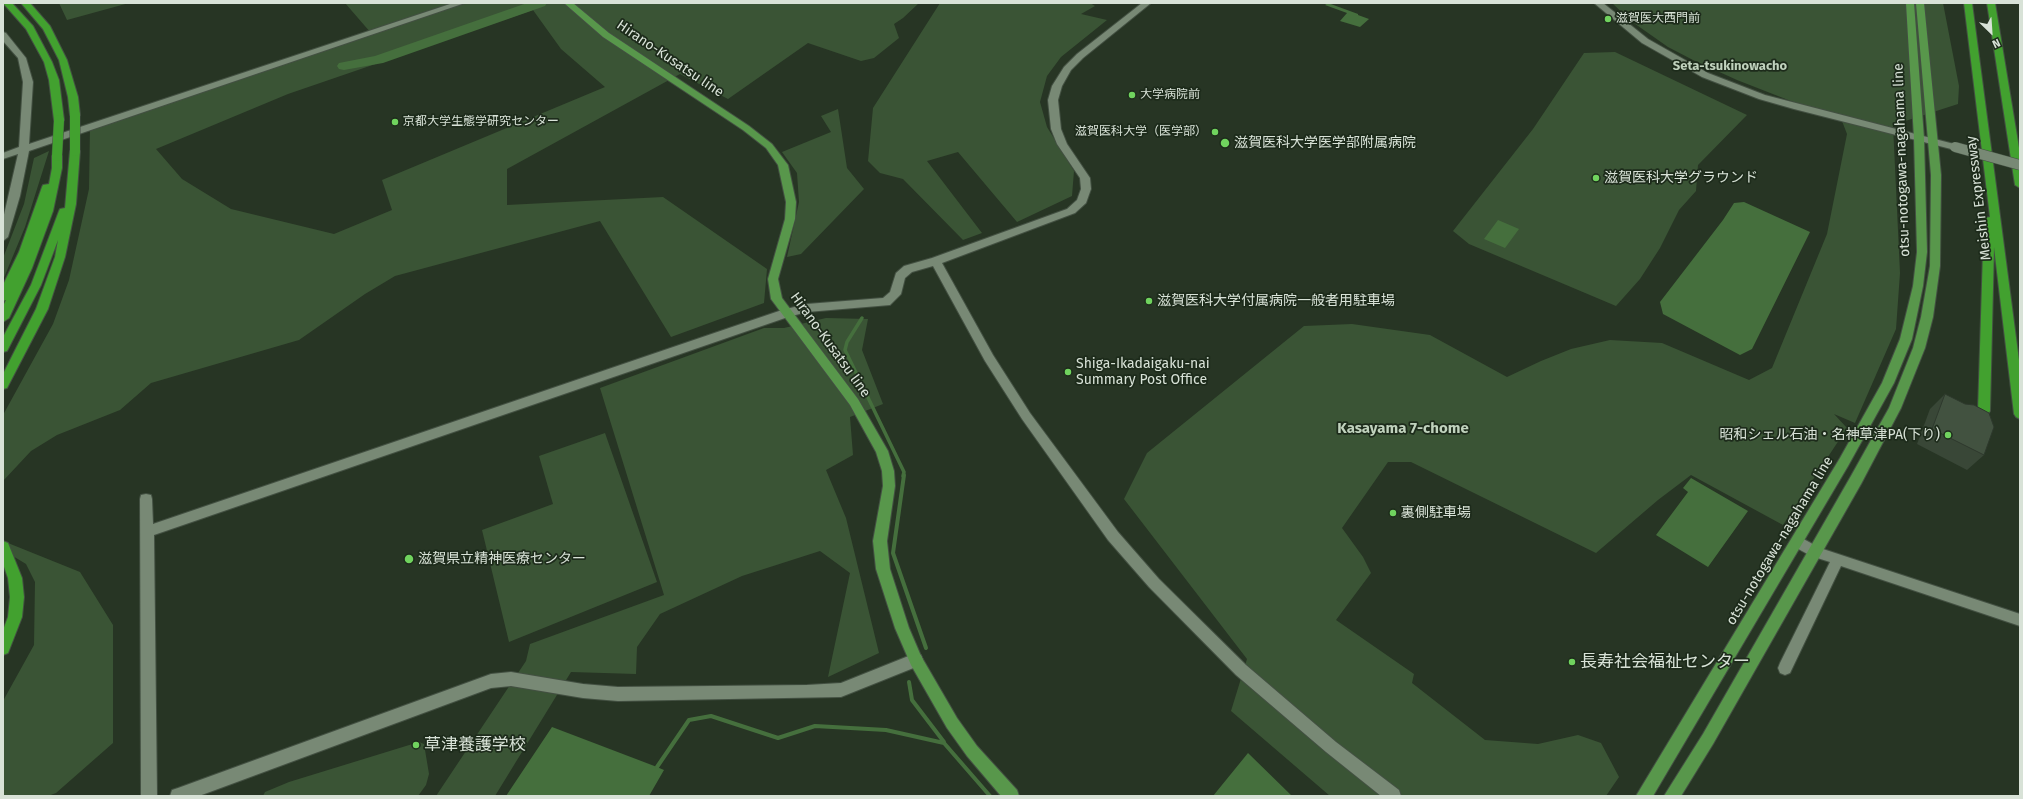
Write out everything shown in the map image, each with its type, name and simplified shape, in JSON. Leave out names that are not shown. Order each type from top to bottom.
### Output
[{"type":"highway","points":[[3,318],[27,268],[48,211],[57,168],[59,120],[54,80],[45,57],[30,28],[7,3]]},
{"type":"highway","points":[[3,385],[42,309],[60,257],[71,204],[75,151],[75,115],[73,97],[63,60],[46,28],[25,3]]},
{"type":"highway","name":"Meishin Expressway","points":[[1968,3],[2020,414]]},
{"type":"highway","points":[[1992,3],[2020,185]]},
{"type":"highway","points":[[3,348],[36,285],[57,232],[68,195],[75,151]]},
{"type":"highway","points":[[3,297],[24,252],[57,156]]},
{"type":"highway","points":[[1984,411],[1991,192]]},
{"type":"highway","points":[[3,547],[15,578],[17,597],[15,617],[3,648]]},
{"type":"highway","points":[[3,563],[15,578]]},
{"type":"main road","name":"Hirano-Kusatsu line","points":[[568,3],[606,35],[746,128],[769,146],[783,165],[791,202],[790,219],[773,279],[777,299],[786,313],[837,377],[854,402],[882,451],[888,471],[889,486],[880,541],[883,569],[902,628],[916,660],[952,723],[972,751],[1011,796]]},
{"type":"main road","name":"otsu-notogawa-nagahama line","points":[[1644,796],[1798,542],[1888,383],[1906,339],[1918,286],[1922,252],[1918,138],[1910,3]]},
{"type":"main road","name":"otsu-notogawa-nagahama line","points":[[1672,796],[1708,739],[1816,552],[1895,408],[1919,348],[1927,317],[1935,266],[1936,175],[1920,3]]},
{"type":"street","points":[[3,156],[460,3]]},
{"type":"street","points":[[147,532],[786,313],[808,308],[886,302],[894,294],[900,276],[908,269],[936,261],[1051,219],[1071,210],[1082,201],[1086,189],[1086,178],[1062,144],[1056,129],[1053,100],[1057,86],[1067,69],[1080,56],[1147,3]]},
{"type":"street","points":[[1598,3],[1645,41],[1705,75],[1762,97],[1832,118],[1955,147],[2020,165]]},
{"type":"street","points":[[3,35],[22,58],[28,82],[24,150],[3,237]]},
{"type":"street","points":[[936,261],[989,358],[1026,416],[1078,490],[1113,536],[1154,583],[1242,670],[1331,747],[1393,796]]},
{"type":"street","points":[[146,499],[149,796]]},
{"type":"street","points":[[1798,542],[1816,552],[2020,620]]},
{"type":"street","points":[[1785,668],[1838,559]]},
{"type":"street","points":[[178,796],[491,681],[511,679],[583,691],[618,694],[807,692],[841,690],[916,660]]},
{"type":"shaded area","points":[[59,3],[129,3],[67,20]]},
{"type":"shaded area","points":[[345,3],[919,3],[894,24],[899,38],[874,58],[861,61],[808,43],[728,99],[680,74],[507,169],[507,205],[663,197],[767,269],[764,303],[671,337],[600,221],[395,276],[365,294],[299,340],[151,383],[120,410],[57,435],[31,451],[3,481],[3,415],[53,324],[69,280],[89,189],[90,127],[371,33]],"holes":[[[533,10],[561,49],[605,87],[382,180],[392,210],[334,234],[231,209],[182,179],[156,149],[288,94]]]},
{"type":"shaded area","points":[[940,3],[1090,3],[1095,6],[1081,14],[1107,20],[1061,57],[1047,76],[1040,102],[1047,127],[1074,171],[1072,196],[1017,222],[958,152],[927,161],[982,233],[963,240],[903,179],[880,173],[868,161],[873,108]]},
{"type":"shaded area","points":[[1328,3],[1369,19],[1360,27],[1340,21],[1347,13],[1325,5]]},
{"type":"shaded area","points":[[1612,3],[1943,3],[1959,86],[1958,104],[1893,125],[1900,273],[1896,329],[1855,423],[1834,414],[1847,428],[1783,525],[1691,475],[1658,500],[1596,553],[1411,462],[1388,462],[1342,528],[1363,557],[1371,573],[1336,620],[1414,674],[1412,683],[1485,740],[1538,744],[1578,735],[1601,743],[1619,777],[1606,796],[1330,796],[1231,711],[1247,659],[1124,499],[1147,453],[1304,326],[1352,324],[1430,335],[1507,377],[1571,349],[1610,340],[1662,343],[1749,380],[1772,368],[1827,234],[1847,134],[1842,121],[1737,80],[1693,60],[1668,47],[1631,21]]},
{"type":"shaded area","name":"滋賀医科大学グラウンド","points":[[1615,52],[1747,115],[1698,165],[1696,191],[1679,210],[1660,248],[1640,279],[1616,306],[1469,244],[1453,231],[1533,129],[1584,53]]},
{"type":"shaded area","points":[[838,109],[847,168],[864,189],[801,254],[787,257],[799,202],[797,173],[782,152],[831,132],[821,116]]},
{"type":"shaded area","points":[[49,151],[25,227],[3,280],[3,258],[24,204],[34,158]]},
{"type":"shaded area","points":[[1744,202],[1810,232],[1752,349],[1740,355],[1663,314],[1660,302],[1723,220],[1734,203]]},
{"type":"shaded area","points":[[1498,220],[1519,229],[1505,248],[1484,239]]},
{"type":"shaded area","points":[[826,318],[868,319],[862,350],[883,404],[850,417],[853,455],[826,470],[846,518],[879,653],[828,677],[850,573],[820,551],[742,576],[660,614],[637,647],[636,674],[571,672],[495,796],[436,796],[526,661],[530,644],[664,595],[600,388],[764,328],[784,328]]},
{"type":"shaded area","points":[[605,433],[657,582],[509,642],[482,530],[553,504],[539,456]]},
{"type":"shaded area","points":[[1691,478],[1748,511],[1708,567],[1656,535],[1688,492],[1683,488]]},
{"type":"shaded area","points":[[3,541],[80,572],[113,625],[113,743],[56,793],[48,796],[3,796],[3,701],[34,645],[35,582],[26,564],[3,550]]},
{"type":"shaded area","points":[[552,727],[664,770],[649,796],[506,796]]},
{"type":"shaded area","points":[[419,742],[424,744],[429,774],[426,785],[418,796],[263,796],[265,792],[289,782]]},
{"type":"shaded area","points":[[1248,753],[1292,796],[1213,796]]},
{"type":"building","points":[[1945,394],[1965,404],[1974,405],[1989,413],[1994,427],[1984,455],[1932,429]]},
{"type":"waterway","points":[[344,66],[378,60],[540,3]]},
{"type":"waterway","points":[[862,318],[847,342],[845,350],[904,472],[903,476]]},
{"type":"waterway","points":[[904,475],[893,553],[926,648]]},
{"type":"waterway","points":[[909,682],[912,700],[944,742]]},
{"type":"waterway","points":[[657,767],[689,720],[711,716],[778,738],[815,726],[886,730],[944,743],[990,796]]},
{"type":"place","name":"滋賀医大西門前","points":[[1608,19]]},
{"type":"place","name":"大学病院前","points":[[1132,95]]},
{"type":"place","name":"京都大学生態学研究センター","points":[[395,122]]},
{"type":"place","name":"滋賀医科大学（医学部）","points":[[1215,132]]},
{"type":"place","name":"滋賀医科大学医学部附属病院","points":[[1225,143]]},
{"type":"place","name":"滋賀医科大学グラウンド","points":[[1596,178]]},
{"type":"place","name":"滋賀医科大学付属病院一般者用駐車場","points":[[1149,301]]},
{"type":"place","name":"Shiga-Ikadaigaku-nai Summary Post Office","points":[[1068,372]]},
{"type":"place","name":"昭和シェル石油・名神草津PA(下り)","points":[[1948,435]]},
{"type":"place","name":"裏側駐車場","points":[[1393,513]]},
{"type":"place","name":"滋賀県立精神医療センター","points":[[409,559]]},
{"type":"place","name":"長寿社会福祉センター","points":[[1572,662]]},
{"type":"place","name":"草津養護学校","points":[[416,745]]},
{"type":"district","name":"Seta-tsukinowacho","points":[[1730,66]]},
{"type":"district","name":"Kasayama 7-chome","points":[[1403,429]]}]
